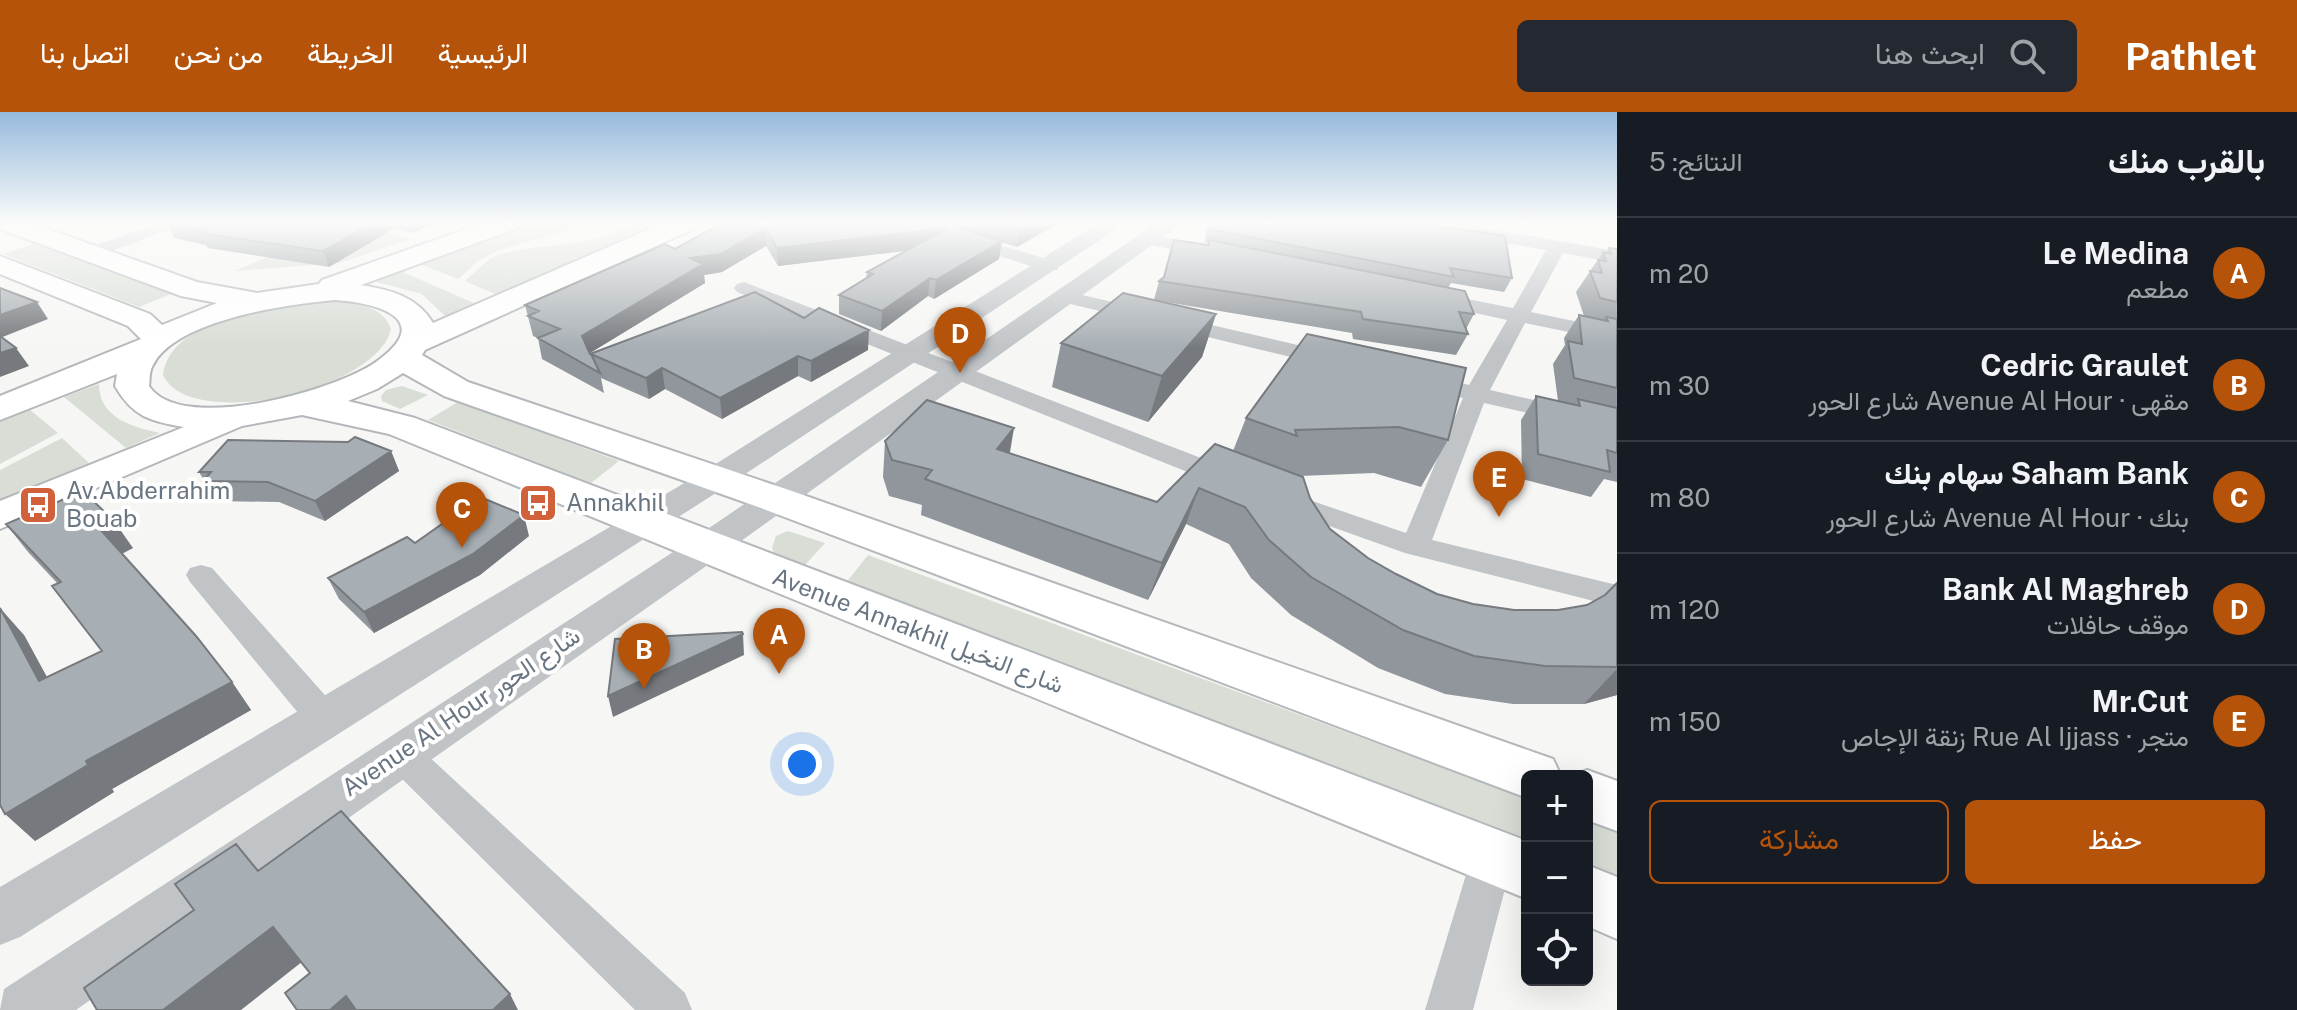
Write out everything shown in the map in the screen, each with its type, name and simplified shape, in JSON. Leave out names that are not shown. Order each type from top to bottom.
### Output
[{"type":"main road","points":[[0,264],[139,320],[156,345]]},
{"type":"main road","points":[[120,264],[191,290],[256,301]]},
{"type":"main road","points":[[309,293],[392,264]]},
{"type":"main road","points":[[156,345],[135,367],[132,386],[142,401],[167,412],[204,417],[248,415],[305,405],[365,383],[409,350],[462,320],[592,264]]},
{"type":"main road","points":[[0,409],[156,345],[188,325],[256,301],[309,293],[359,292],[397,301],[410,309],[417,319],[418,331],[409,350]]},
{"type":"main road","points":[[462,320],[452,344],[454,361],[464,376],[490,401]]},
{"type":"main road","points":[[409,350],[434,379],[490,401],[775,499],[1521,772]]},
{"type":"main road","name":"Avenue Annakhil شارع النخيل","points":[[305,405],[402,426],[1510,862]]},
{"type":"main road","points":[[0,516],[153,450],[248,415]]},
{"type":"main road","points":[[1593,797],[1617,806]]},
{"type":"main road","points":[[1593,898],[1617,908]]},
{"type":"street","points":[[1013,264],[1058,281],[1354,365]]},
{"type":"street","name":"Avenue Al Hour شارع الحور","points":[[0,918],[326,721],[913,355],[1086,264]]},
{"type":"street","points":[[1415,546],[1476,394],[1547,264]]},
{"type":"street","name":"Avenue Al Hour شارع الحور","points":[[25,1010],[960,373],[1058,281]]},
{"type":"street","points":[[744,288],[1314,512],[1415,546],[1617,596]]},
{"type":"street","points":[[1409,294],[1617,336]]},
{"type":"street","points":[[1400,376],[1617,426]]},
{"type":"street","points":[[201,575],[326,721]]},
{"type":"street","points":[[400,753],[668,1010]]},
{"type":"street","points":[[1449,1010],[1510,862]]},
{"type":"shaded area","points":[[28,264],[89,264],[171,294],[139,307]]},
{"type":"shaded area","points":[[251,264],[328,264],[235,271]]},
{"type":"shaded area","points":[[420,264],[475,264],[458,279]]},
{"type":"shaded area","points":[[484,264],[566,264],[495,294],[465,281]]},
{"type":"shaded area","points":[[400,271],[474,303],[445,316],[422,294],[373,281]]},
{"type":"shaded area","points":[[326,301],[355,303],[373,309],[387,320],[391,329],[379,351],[354,370],[320,386],[282,397],[244,402],[208,401],[180,392],[163,375],[170,355],[185,339],[206,327],[256,311]]},
{"type":"shaded area","points":[[99,384],[100,396],[111,413],[128,424],[160,433],[126,448],[64,397]]},
{"type":"shaded area","points":[[402,386],[428,395],[400,409],[382,401],[381,396],[386,390]]},
{"type":"shaded area","points":[[458,402],[619,461],[591,483],[428,420]]},
{"type":"shaded area","points":[[29,409],[58,433],[0,464],[0,420]]},
{"type":"shaded area","points":[[62,438],[89,463],[0,500],[0,470]]},
{"type":"shaded area","points":[[788,531],[825,543],[805,565],[774,553],[772,548],[776,536]]},
{"type":"shaded area","points":[[868,555],[1521,797],[1521,847],[845,584]]},
{"type":"shaded area","points":[[1593,823],[1617,832],[1617,884],[1593,875]]},
{"type":"building","points":[[619,264],[703,264],[582,336],[590,354],[755,292],[804,318],[819,308],[869,330],[811,361],[798,356],[720,398],[662,368],[646,378],[591,354],[600,373],[538,338],[560,329],[528,316],[539,311],[525,305]]},
{"type":"building","points":[[882,264],[963,264],[936,280],[930,278],[882,311],[839,295],[873,274],[867,272]]},
{"type":"building","points":[[1168,264],[1329,264],[1465,291],[1474,314],[1459,312],[1468,334],[1363,319],[1361,312],[1159,281],[1164,277]]},
{"type":"building","points":[[1387,264],[1510,264],[1512,278],[1450,268],[1454,277]]},
{"type":"building","points":[[1599,264],[1617,264],[1617,302],[1600,298],[1590,271],[1602,273]]},
{"type":"building","points":[[0,288],[37,302],[0,315]]},
{"type":"building","points":[[1123,293],[1216,314],[1162,376],[1061,343]]},
{"type":"building","points":[[1579,315],[1608,321],[1606,317],[1617,319],[1617,388],[1574,378],[1568,341],[1582,344]]},
{"type":"building","points":[[1307,334],[1466,368],[1448,440],[1399,427],[1295,430],[1297,436],[1246,418]]},
{"type":"building","points":[[0,336],[16,348],[0,353]]},
{"type":"building","points":[[1536,396],[1580,406],[1578,399],[1617,408],[1617,453],[1607,450],[1610,472],[1538,454]]},
{"type":"building","points":[[927,400],[1014,428],[997,449],[1157,502],[1215,444],[1303,477],[1310,498],[1330,529],[1368,558],[1437,594],[1473,604],[1514,610],[1558,610],[1587,605],[1605,595],[1617,583],[1617,667],[1545,666],[1474,656],[1403,630],[1311,577],[1269,540],[1245,507],[1199,488],[1162,563],[925,479],[932,470],[892,460],[885,441]]},
{"type":"building","points":[[355,437],[391,451],[315,501],[268,482],[203,481],[211,472],[199,472],[228,440],[348,442]]},
{"type":"building","points":[[83,491],[114,521],[99,528],[196,636],[232,682],[86,761],[88,765],[5,814],[0,805],[0,608],[39,681],[102,651],[52,586],[61,582],[6,524]]},
{"type":"building","points":[[480,497],[524,515],[473,554],[364,612],[328,578],[407,537],[415,543]]},
{"type":"building","points":[[743,634],[608,696],[615,639]]},
{"type":"building","points":[[341,811],[510,994],[493,1010],[356,1010],[346,996],[330,1010],[297,1010],[285,993],[310,973],[273,927],[163,1010],[97,1010],[84,988],[194,910],[175,884],[236,844],[258,871]]},
{"type":"place","name":"Bank Al Maghreb","points":[[960,373]]},
{"type":"place","name":"Annakhil","points":[[538,503]]},
{"type":"place","name":"Av.Abderrahim Bouab","points":[[38,505]]},
{"type":"place","name":"Mr.Cut","points":[[1499,517]]},
{"type":"place","name":"Saham Bank سهام بنك","points":[[462,548]]},
{"type":"place","name":"Le Medina","points":[[779,674]]},
{"type":"place","name":"Cedric Graulet","points":[[644,689]]}]
